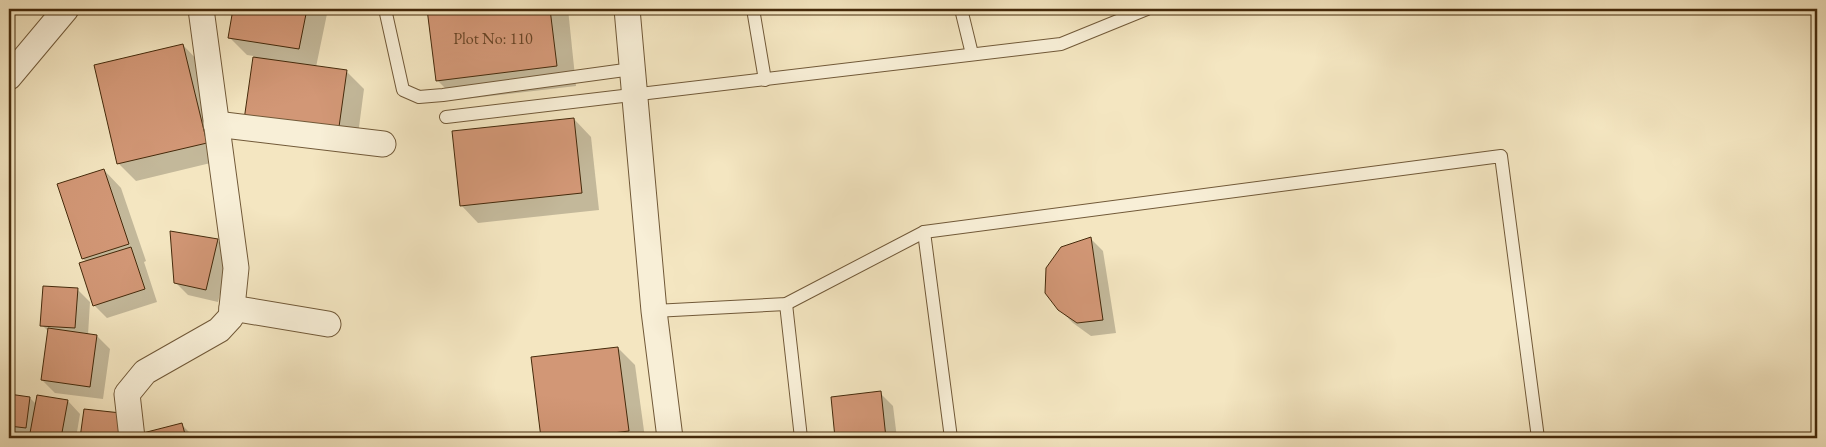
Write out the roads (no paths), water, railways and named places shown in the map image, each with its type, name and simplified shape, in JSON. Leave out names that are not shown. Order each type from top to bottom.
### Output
[{"type":"street","points":[[9,77],[66,9]]},
{"type":"street","points":[[132,438],[127,394],[145,372],[219,330],[231,317],[236,268],[201,9]]},
{"type":"street","points":[[627,9],[654,311],[670,438]]},
{"type":"street","points":[[216,124],[383,144]]},
{"type":"street","points":[[232,308],[328,324]]},
{"type":"lane","points":[[385,9],[403,90],[419,96],[453,94],[632,69]]},
{"type":"lane","points":[[753,9],[765,80]]},
{"type":"lane","points":[[961,9],[972,54]]},
{"type":"lane","points":[[446,117],[1061,44],[1148,9]]},
{"type":"lane","points":[[654,311],[786,304],[924,232],[1501,156],[1538,438]]},
{"type":"lane","points":[[924,232],[951,438]]},
{"type":"lane","points":[[786,304],[801,438]]}]
